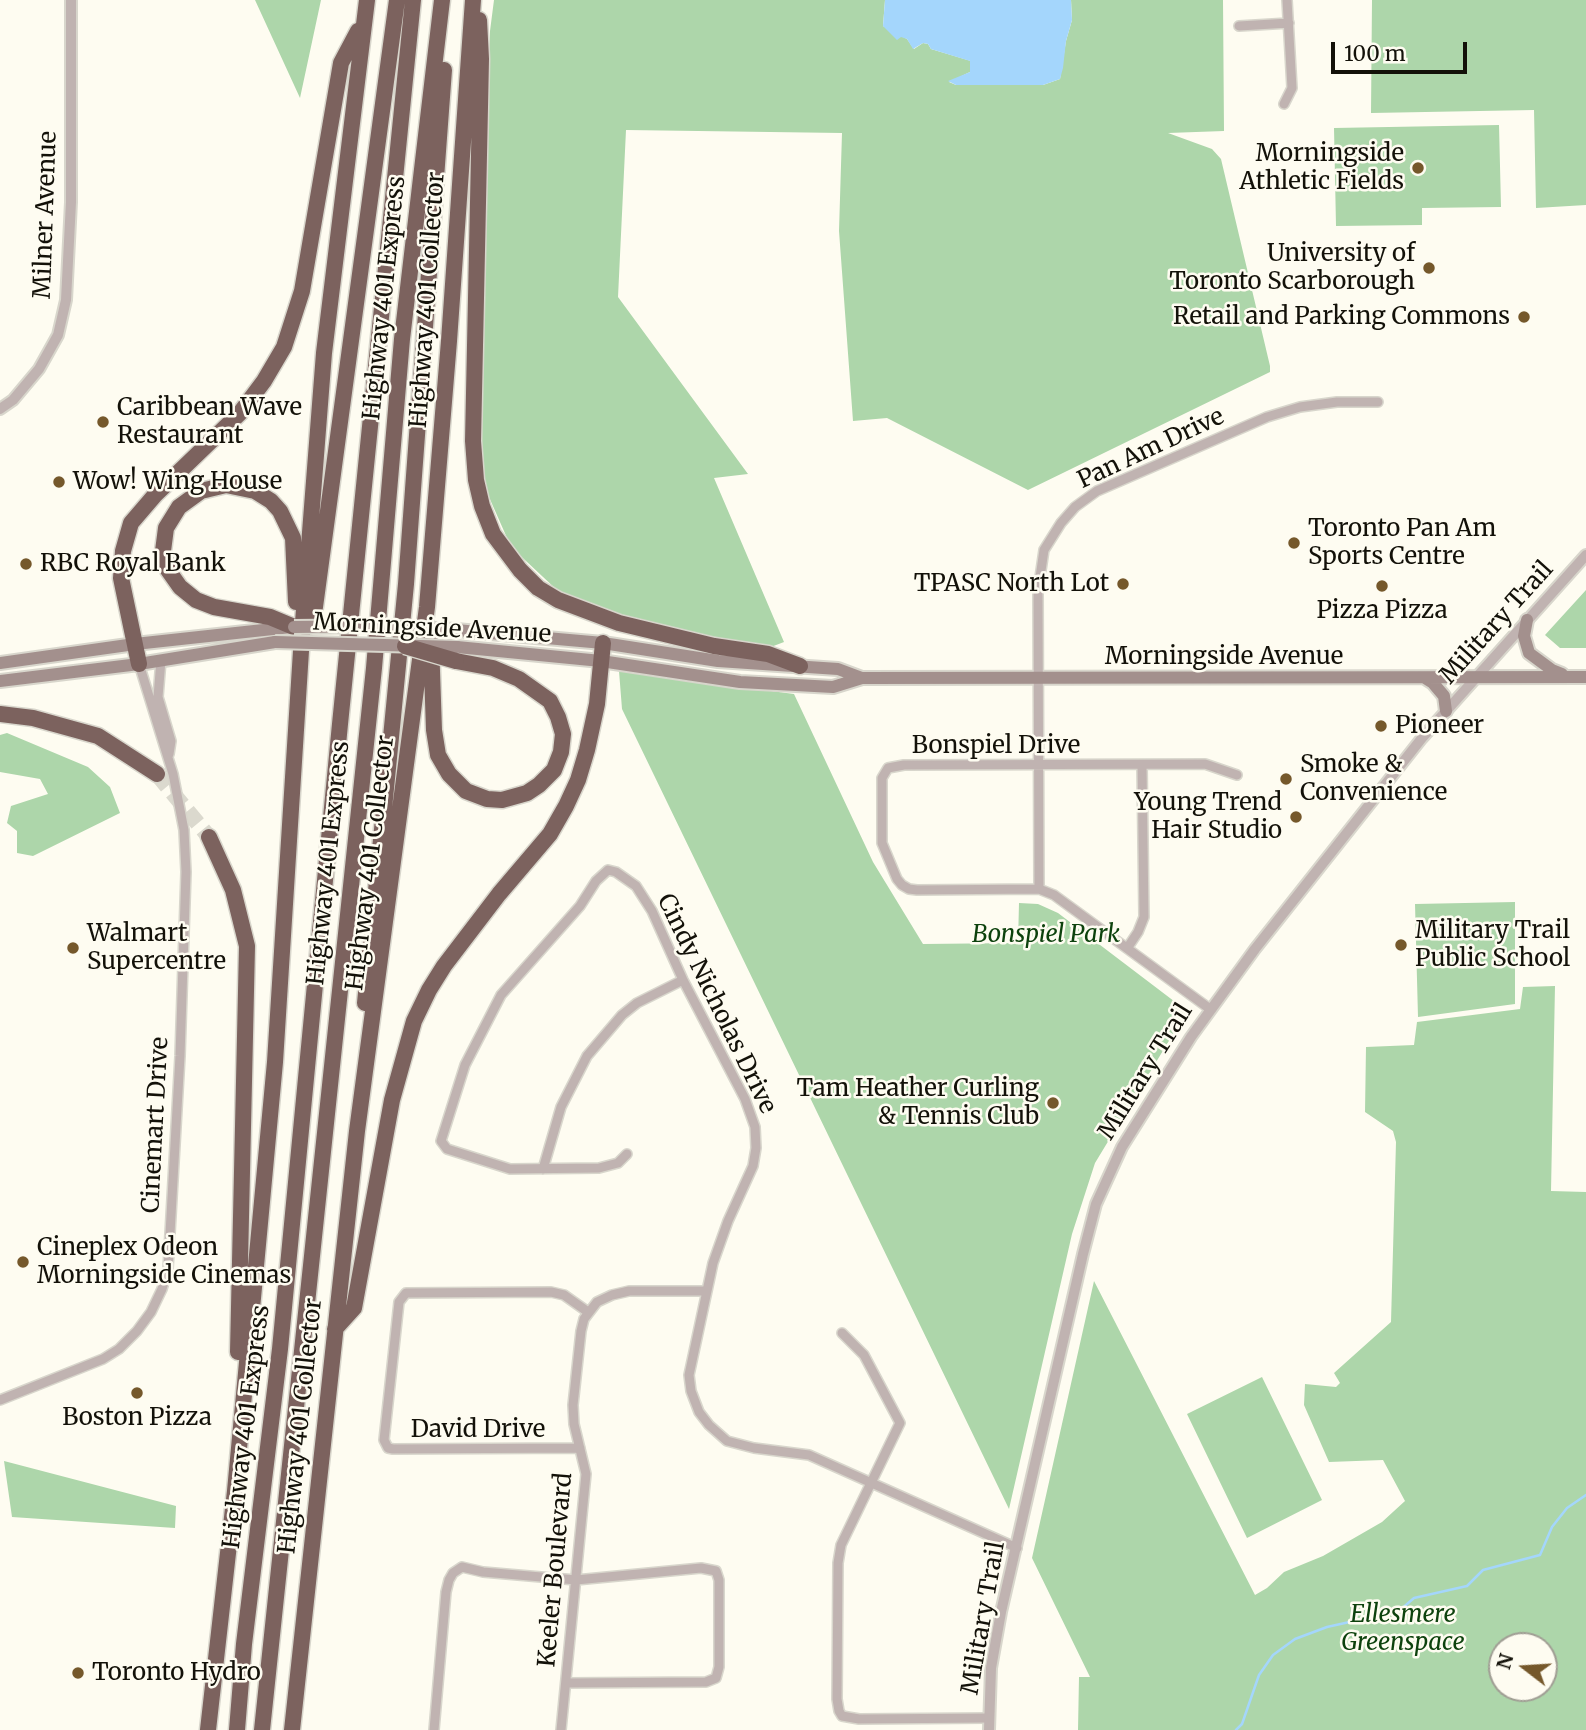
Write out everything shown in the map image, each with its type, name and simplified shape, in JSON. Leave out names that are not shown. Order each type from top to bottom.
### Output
[{"type":"highway","points":[[208,1730],[275,1062],[298,631],[324,353],[367,0]]},
{"type":"highway","points":[[298,631],[315,607],[397,0]]},
{"type":"highway","name":"Highway 401 Express","points":[[237,1730],[244,1644],[280,1349],[413,0]]},
{"type":"highway","name":"Highway 401 Express","points":[[262,1730],[374,668],[402,339],[442,0]]},
{"type":"highway","points":[[357,1131],[354,1109],[405,584],[448,0]]},
{"type":"highway","points":[[476,0],[481,59],[473,441],[476,480],[493,534],[520,570],[538,588],[558,600],[619,624],[714,646],[768,654],[800,666]]},
{"type":"highway","name":"Highway 401 Collector","points":[[292,1730],[357,1131],[427,607],[476,0]]},
{"type":"highway","points":[[139,664],[121,578],[123,551],[131,523],[155,495],[240,413],[264,381],[284,347],[302,291],[341,63],[364,19]]},
{"type":"highway","points":[[226,485],[256,491],[281,511],[293,538],[298,631],[196,600],[180,587],[169,570],[163,551],[166,528],[179,506],[201,491],[226,485]]},
{"type":"highway","points":[[405,646],[457,654],[519,679],[550,701],[563,734],[561,752],[554,770],[527,793],[495,799],[487,799],[466,791],[449,774],[438,755],[434,730],[431,623],[427,607]]},
{"type":"highway","points":[[335,1329],[354,1308],[392,1100],[414,1021],[444,966],[550,834],[566,806],[578,780],[587,750],[597,704],[603,643]]},
{"type":"highway","points":[[0,714],[33,718],[98,736],[157,774]]},
{"type":"highway","points":[[209,837],[233,890],[247,946],[234,1491]]},
{"type":"main road","points":[[1527,620],[1524,636],[1529,653],[1552,670],[1568,677]]},
{"type":"main road","name":"Morningside Avenue","points":[[0,663],[274,623]]},
{"type":"main road","name":"Morningside Avenue","points":[[298,631],[382,626],[456,630],[603,643],[718,661],[838,669],[862,678]]},
{"type":"main road","name":"Morningside Avenue","points":[[0,681],[139,664],[275,642],[405,646]]},
{"type":"main road","name":"Morningside Avenue","points":[[457,654],[601,661],[747,683],[833,687],[862,678],[1586,677]]},
{"type":"main road","points":[[1425,678],[1444,696],[1446,711]]},
{"type":"street","name":"Milner Avenue","points":[[0,409],[13,400],[39,369],[58,335],[66,300],[71,225],[71,0]]},
{"type":"street","points":[[1284,104],[1292,89],[1287,0]]},
{"type":"street","points":[[1239,26],[1289,23]]},
{"type":"street","name":"Pan Am Drive","points":[[1040,889],[1038,590],[1044,550],[1061,523],[1074,507],[1097,491],[1267,417],[1300,407],[1337,402],[1378,402]]},
{"type":"street","name":"Military Trail","points":[[989,1724],[991,1668],[1001,1612],[1079,1269],[1096,1204],[1122,1146],[1210,1009],[1280,918],[1446,711],[1586,555]]},
{"type":"street","name":"Cinemart Drive","points":[[161,660],[158,697],[171,741],[168,759]]},
{"type":"street","name":"Cinemart Drive","points":[[0,1400],[103,1359],[120,1349],[151,1312],[168,1269],[180,1056],[186,872],[182,815],[139,664]]},
{"type":"street","name":"Bonspiel Drive","points":[[1210,1009],[1061,898],[1040,889],[917,890],[902,885],[897,880],[882,842],[882,785],[884,773],[895,766],[1205,764],[1237,775]]},
{"type":"street","points":[[1128,947],[1144,916],[1142,765]]},
{"type":"street","name":"Cindy Nicholas Drive","points":[[543,1170],[499,1167],[462,1155],[443,1146],[442,1135],[465,1065],[501,995],[580,906],[596,881],[608,870],[616,872],[636,886],[647,901],[682,980],[745,1099],[756,1137],[753,1166],[728,1221],[713,1263],[708,1291]]},
{"type":"street","points":[[627,1154],[618,1163],[603,1167],[543,1170],[561,1107],[587,1056],[622,1015],[637,1003],[682,980]]},
{"type":"street","points":[[588,1312],[612,1294],[629,1291],[708,1291],[690,1375],[694,1403],[709,1425],[727,1441],[754,1448],[809,1455],[1017,1548]]},
{"type":"street","name":"David Drive","points":[[580,1448],[388,1448],[384,1440],[397,1312],[402,1296],[410,1292],[558,1293],[588,1312]]},
{"type":"street","name":"Keeler Boulevard","points":[[561,1730],[586,1474],[574,1424],[573,1405],[581,1331],[588,1312]]},
{"type":"street","points":[[842,1334],[864,1355],[900,1423],[845,1533],[838,1563],[839,1711],[842,1716],[859,1719],[989,1724]]},
{"type":"street","points":[[433,1730],[446,1592],[453,1573],[463,1567],[483,1572],[576,1580],[701,1569],[716,1571],[719,1580],[719,1667],[716,1678],[706,1682],[566,1683]]},
{"type":"green space","points":[[255,0],[321,0],[300,98]]},
{"type":"green space","points":[[494,0],[885,0],[883,26],[907,39],[914,49],[923,43],[928,44],[931,49],[971,61],[970,72],[949,82],[956,85],[1043,85],[1060,79],[1072,20],[1071,0],[1223,0],[1224,131],[1168,133],[1212,149],[1221,159],[1270,372],[1028,490],[887,418],[853,421],[839,231],[842,133],[626,130],[618,297],[748,474],[714,478],[784,642],[763,650],[715,641],[615,613],[558,591],[511,547],[485,488],[480,442],[482,237],[490,31]]},
{"type":"green space","points":[[1372,0],[1586,0],[1586,205],[1536,208],[1534,110],[1371,113]]},
{"type":"green space","name":"Morningside Athletic Fields","points":[[1499,125],[1501,207],[1422,208],[1422,225],[1336,226],[1334,128]]},
{"type":"green space","points":[[1586,590],[1586,648],[1560,648],[1545,635]]},
{"type":"green space","name":"Bonspiel Park","points":[[619,671],[794,694],[873,862],[923,944],[1018,943],[1019,903],[1038,904],[1058,913],[1187,1011],[1095,1163],[1072,1234],[1009,1509],[622,709]]},
{"type":"green space","points":[[7,733],[88,767],[110,787],[120,813],[33,856],[17,853],[17,831],[7,823],[11,806],[48,794],[40,779],[0,772],[0,735]]},
{"type":"green space","points":[[1515,902],[1515,1004],[1418,1017],[1415,904]]},
{"type":"green space","name":"Ellesmere Greenspace","points":[[1555,986],[1551,1191],[1586,1192],[1586,1730],[1078,1730],[1079,1677],[1090,1677],[1032,1558],[1094,1281],[1255,1595],[1284,1572],[1323,1556],[1382,1522],[1405,1501],[1383,1460],[1329,1462],[1304,1405],[1305,1384],[1336,1387],[1340,1383],[1334,1373],[1391,1322],[1396,1142],[1393,1131],[1365,1112],[1366,1047],[1414,1045],[1417,1022],[1520,1009],[1523,987]]},
{"type":"green space","points":[[1262,1377],[1322,1500],[1247,1538],[1187,1414]]},
{"type":"green space","points":[[4,1461],[176,1506],[175,1528],[12,1517]]},
{"type":"water","points":[[885,0],[1071,0],[1072,20],[1060,79],[1043,85],[956,85],[948,81],[970,72],[970,61],[931,49],[928,44],[923,43],[913,49],[907,39],[901,37],[897,40],[883,26]]},
{"type":"waterway","points":[[1236,1730],[1242,1724],[1259,1675],[1273,1655],[1295,1639],[1327,1627],[1399,1611],[1414,1598],[1467,1586],[1483,1570],[1540,1555],[1552,1527],[1567,1508],[1586,1495]]},
{"type":"tunnel","points":[[157,774],[209,837]]},
{"type":"place","name":"Morningside Athletic Fields","points":[[1418,168]]},
{"type":"place","name":"University of Toronto Scarborough","points":[[1429,268]]},
{"type":"place","name":"Retail and Parking Commons","points":[[1524,317]]},
{"type":"place","name":"Caribbean Wave Restaurant","points":[[103,422]]},
{"type":"place","name":"Wow! Wing House","points":[[59,482]]},
{"type":"place","name":"Toronto Pan Am Sports Centre","points":[[1294,543]]},
{"type":"place","name":"RBC Royal Bank","points":[[26,564]]},
{"type":"place","name":"TPASC North Lot","points":[[1123,584]]},
{"type":"place","name":"Pizza Pizza","points":[[1382,586]]},
{"type":"place","name":"Pioneer","points":[[1381,726]]},
{"type":"place","name":"Smoke & Convenience","points":[[1286,779]]},
{"type":"place","name":"Young Trend Hair Studio","points":[[1296,817]]},
{"type":"place","name":"Military Trail Public School","points":[[1401,945]]},
{"type":"place","name":"Walmart Supercentre","points":[[73,948]]},
{"type":"place","name":"Tam Heather Curling & Tennis Club","points":[[1053,1103]]},
{"type":"place","name":"Cineplex Odeon Morningside Cinemas","points":[[23,1262]]},
{"type":"place","name":"Boston Pizza","points":[[137,1393]]},
{"type":"place","name":"Toronto Hydro","points":[[78,1673]]}]
